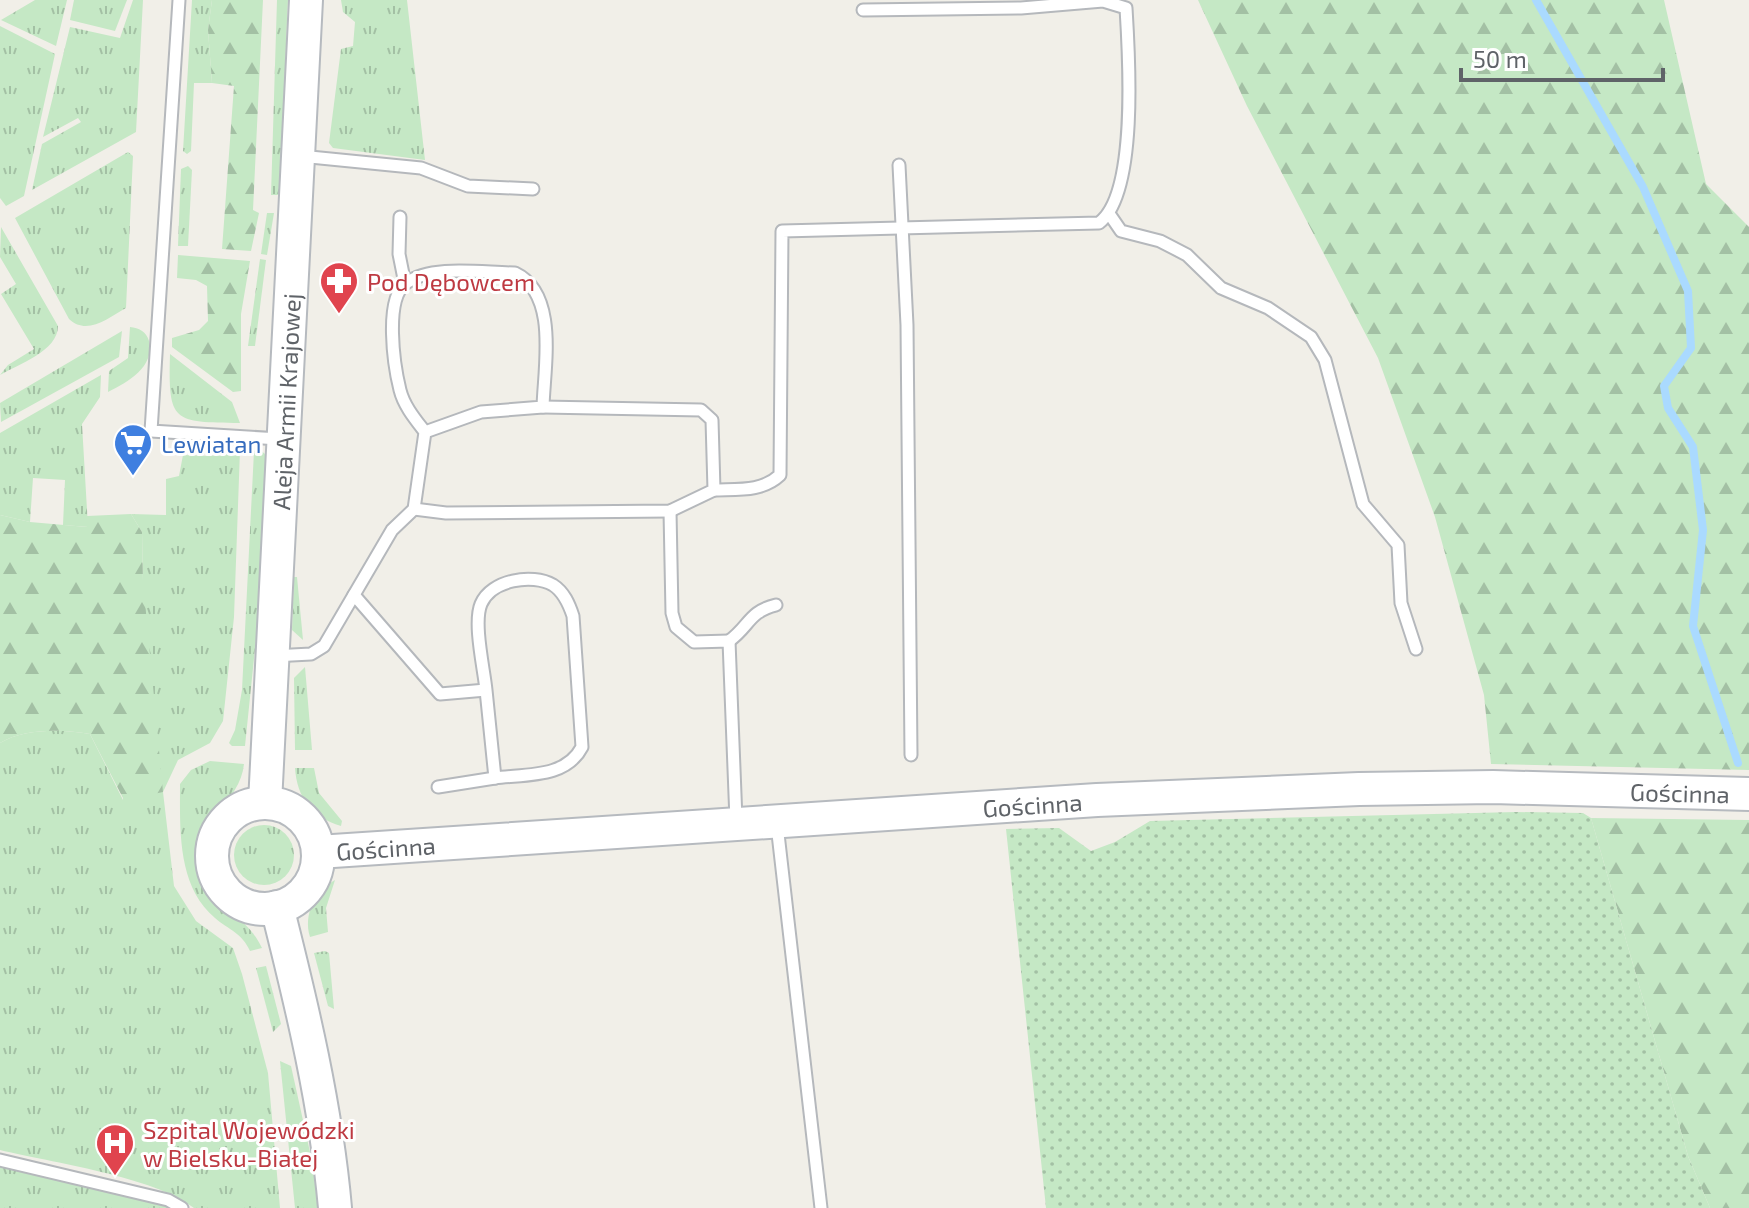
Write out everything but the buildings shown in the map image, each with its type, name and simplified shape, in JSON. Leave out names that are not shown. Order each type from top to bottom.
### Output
[{"type":"street","name":"Aleja Armii Krajowej","points":[[265,803],[306,0]]},
{"type":"street","name":"Gościnna","points":[[318,852],[1097,800],[1359,789],[1493,787],[1749,794]]},
{"type":"street","points":[[265,803],[278,804],[301,817],[315,839],[318,852],[311,881],[290,902],[277,907],[245,905],[220,884],[214,869],[215,838],[223,824],[235,812],[265,803]]},
{"type":"street","points":[[277,907],[309,1036],[330,1157],[335,1208]]},
{"type":"lane","points":[[179,0],[151,431],[285,440]]},
{"type":"lane","points":[[414,509],[446,513],[670,511],[714,490],[770,485],[780,475],[782,231],[1099,223],[1110,215],[1116,200],[1127,142],[1126,4],[1103,1],[1021,8],[863,10]]},
{"type":"lane","points":[[299,156],[421,168],[468,186],[533,189]]},
{"type":"lane","points":[[899,165],[907,325],[911,755]]},
{"type":"lane","points":[[1110,215],[1121,231],[1160,241],[1187,255],[1221,288],[1268,308],[1311,337],[1325,360],[1363,504],[1398,545],[1401,603],[1416,649]]},
{"type":"lane","points":[[400,217],[399,254],[405,284]]},
{"type":"lane","points":[[273,656],[317,652],[324,646],[392,530],[414,509],[425,432],[400,391],[392,316],[396,296],[405,284],[433,274],[515,273],[527,278],[535,290],[545,324],[543,407]]},
{"type":"lane","points":[[425,432],[481,412],[543,407],[701,410],[712,420],[714,490]]},
{"type":"lane","points":[[670,511],[672,613],[676,627],[694,642],[729,641],[741,632],[751,616],[776,605]]},
{"type":"lane","points":[[438,787],[561,769],[571,764],[582,747],[573,616],[562,593],[540,580],[511,581],[488,594],[479,615],[495,778]]},
{"type":"lane","points":[[354,595],[440,694],[486,690]]},
{"type":"lane","points":[[729,641],[736,823]]},
{"type":"lane","points":[[777,821],[821,1208]]},
{"type":"lane","points":[[0,1160],[168,1200],[182,1208]]},
{"type":"green space","points":[[35,0],[67,0],[56,46],[1,20]]},
{"type":"green space","points":[[74,0],[127,0],[115,31],[70,20]]},
{"type":"green space","points":[[133,0],[143,0],[136,132],[32,190],[42,144],[81,122],[78,118],[43,137],[70,27],[120,38]]},
{"type":"green space","points":[[192,0],[212,0],[208,30],[212,83],[194,83],[191,151],[187,154],[183,151]]},
{"type":"green space","points":[[212,0],[263,0],[253,210],[259,213],[251,251],[222,249],[234,86],[212,83],[208,30]]},
{"type":"green space","points":[[277,0],[288,0],[280,195],[271,195]]},
{"type":"green space","points":[[341,0],[407,0],[425,160],[333,148],[329,143],[341,49],[353,46],[355,22],[343,12]]},
{"type":"green space","points":[[1198,0],[1664,0],[1706,184],[1749,227],[1749,770],[1491,764],[1484,695],[1435,517],[1378,358],[1247,106]]},
{"type":"green space","points":[[0,26],[55,54],[24,196],[6,206],[0,198]]},
{"type":"green space","points":[[128,152],[133,156],[126,308],[98,324],[83,326],[69,319],[15,218]]},
{"type":"green space","points":[[188,166],[192,170],[188,246],[178,246],[181,169]]},
{"type":"green space","points":[[267,213],[274,213],[267,255],[261,254]]},
{"type":"green space","points":[[1,227],[58,326],[52,343],[45,350],[0,375],[8,365],[34,349],[1,294],[16,284],[0,257]]},
{"type":"green space","points":[[178,255],[250,261],[241,314],[241,391],[233,392],[172,347],[172,338],[199,330],[208,321],[207,286],[196,280],[177,278]]},
{"type":"green space","points":[[260,259],[266,260],[255,346],[248,346]]},
{"type":"green space","points":[[130,327],[142,331],[148,338],[148,359],[131,378],[108,392],[109,371],[128,358]]},
{"type":"green space","points":[[122,331],[119,357],[1,422],[0,403]]},
{"type":"green space","points":[[170,354],[232,402],[240,423],[201,422],[179,414],[171,394]]},
{"type":"green space","points":[[101,375],[100,397],[82,424],[88,527],[63,525],[65,480],[33,478],[30,522],[0,515],[0,433]]},
{"type":"green space","points":[[258,448],[265,454],[266,463],[260,600],[245,746],[232,746],[229,743],[235,730],[242,690],[254,451]]},
{"type":"green space","points":[[240,450],[234,617],[223,721],[210,743],[178,760],[163,792],[174,886],[196,921],[233,948],[242,974],[268,1073],[280,1208],[194,1208],[177,1197],[129,1179],[0,1150],[0,743],[20,735],[44,731],[90,734],[123,800],[143,581],[142,532],[131,514],[166,515],[166,479],[179,476],[183,455],[210,456]]},
{"type":"green space","points":[[131,514],[142,532],[143,581],[163,792],[124,800],[90,734],[44,731],[20,735],[0,743],[0,515],[30,522],[87,527],[87,516]]},
{"type":"green space","points":[[294,577],[297,577],[303,640],[292,630]]},
{"type":"green space","points":[[305,667],[312,750],[295,750],[294,678]]},
{"type":"green space","points":[[210,761],[244,764],[240,781],[202,836],[198,852],[199,870],[215,899],[249,928],[262,948],[250,951],[239,936],[203,905],[187,874],[183,856],[180,784],[191,770]]},
{"type":"green space","points":[[295,768],[314,768],[319,793],[342,821],[341,826],[314,812],[308,805],[299,788]]},
{"type":"green space","points":[[1583,813],[1591,818],[1688,1156],[1710,1208],[1046,1208],[1006,829],[1059,828],[1091,851],[1115,842],[1150,821]]},
{"type":"green space","points":[[1591,818],[1749,820],[1749,1208],[1710,1208],[1688,1156]]},
{"type":"green space","points":[[264,825],[285,834],[294,855],[285,876],[264,885],[243,876],[234,855],[243,834]]},
{"type":"green space","points":[[335,880],[326,908],[328,932],[310,937],[308,920],[312,904]]},
{"type":"green space","points":[[314,953],[329,953],[334,1009],[328,1006]]},
{"type":"green space","points":[[266,966],[281,1024],[273,1032],[256,968]]},
{"type":"green space","points":[[280,1061],[291,1066],[312,1161],[318,1208],[295,1208]]},
{"type":"green space","points":[[0,1166],[156,1203],[170,1208],[0,1208]]},
{"type":"waterway","points":[[1536,0],[1643,187],[1688,291],[1691,348],[1664,386],[1668,408],[1693,447],[1703,530],[1693,626],[1738,763]]},
{"type":"place","name":"Pod Dębowcem","points":[[339,315]]},
{"type":"place","name":"Lewiatan","points":[[133,477]]},
{"type":"place","name":"Szpital Wojewódzki w Bielsku-Białej","points":[[115,1177]]}]
